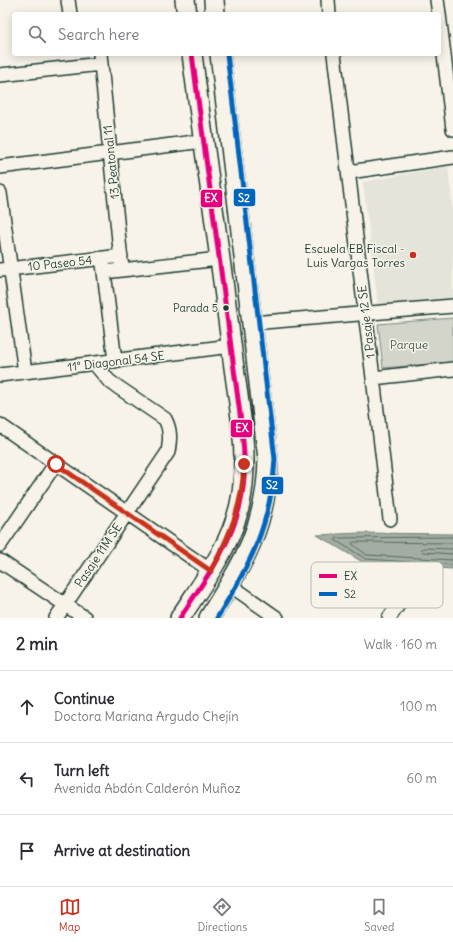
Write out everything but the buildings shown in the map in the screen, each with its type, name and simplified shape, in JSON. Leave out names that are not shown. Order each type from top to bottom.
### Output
[{"type":"main road","points":[[185,0],[187,12]]},
{"type":"main road","points":[[214,0],[215,12]]},
{"type":"main road","points":[[180,618],[211,571],[235,523],[243,488],[244,464],[243,440],[232,346],[192,56]]},
{"type":"main road","points":[[209,618],[230,585],[257,531],[264,505],[268,480],[267,445],[220,56]]},
{"type":"street","points":[[68,0],[70,12]]},
{"type":"street","points":[[328,0],[329,12]]},
{"type":"street","points":[[437,0],[439,12]]},
{"type":"street","points":[[441,30],[453,129]]},
{"type":"street","name":"1 Pasaje 12 SE","points":[[334,56],[390,519]]},
{"type":"street","points":[[0,75],[76,60],[100,59]]},
{"type":"street","name":"13 Peatonal 11","points":[[100,59],[122,270]]},
{"type":"street","points":[[0,167],[204,141]]},
{"type":"street","points":[[348,172],[453,157]]},
{"type":"street","points":[[0,193],[5,269],[25,372]]},
{"type":"street","name":"10 Paseo 54","points":[[5,269],[121,256]]},
{"type":"street","points":[[102,258],[115,361]]},
{"type":"street","name":"10 Paseo 54","points":[[104,272],[219,259]]},
{"type":"street","points":[[252,323],[453,306]]},
{"type":"street","name":"11° Diagonal 54 SE","points":[[0,375],[232,346]]},
{"type":"street","name":"Pasaje 11M SE","points":[[56,618],[168,452],[170,432],[164,419],[109,381],[94,363]]},
{"type":"street","points":[[373,378],[453,369]]},
{"type":"street","points":[[0,425],[211,571]]},
{"type":"street","points":[[0,545],[56,464]]},
{"type":"street","points":[[0,561],[85,618]]},
{"type":"street","points":[[230,585],[278,618]]},
{"type":"street","points":[[389,618],[396,608]]},
{"type":"shaded area","name":"Escuela EB Fiscal - Luis Vargas Torres","points":[[448,166],[453,212],[453,299],[378,305],[363,182]]},
{"type":"green space","name":"Parque","points":[[453,318],[453,362],[383,368],[378,324]]},
{"type":"water","points":[[360,533],[453,534],[453,569],[443,568],[443,562],[362,562],[317,535]]},
{"type":"transit line","name":"EX","points":[[180,618],[223,550],[230,535],[240,505],[244,482],[244,448],[192,56]]},
{"type":"transit line","name":"S2","points":[[217,618],[240,579],[264,524],[273,483],[275,459],[227,56]]},
{"type":"place","name":"Escuela EB Fiscal - Luis Vargas Torres","points":[[413,255]]},
{"type":"place","name":"Parada 5","points":[[226,308]]},
{"type":"route","points":[[56,464],[211,571],[230,535],[238,515],[242,498],[244,464]]}]
